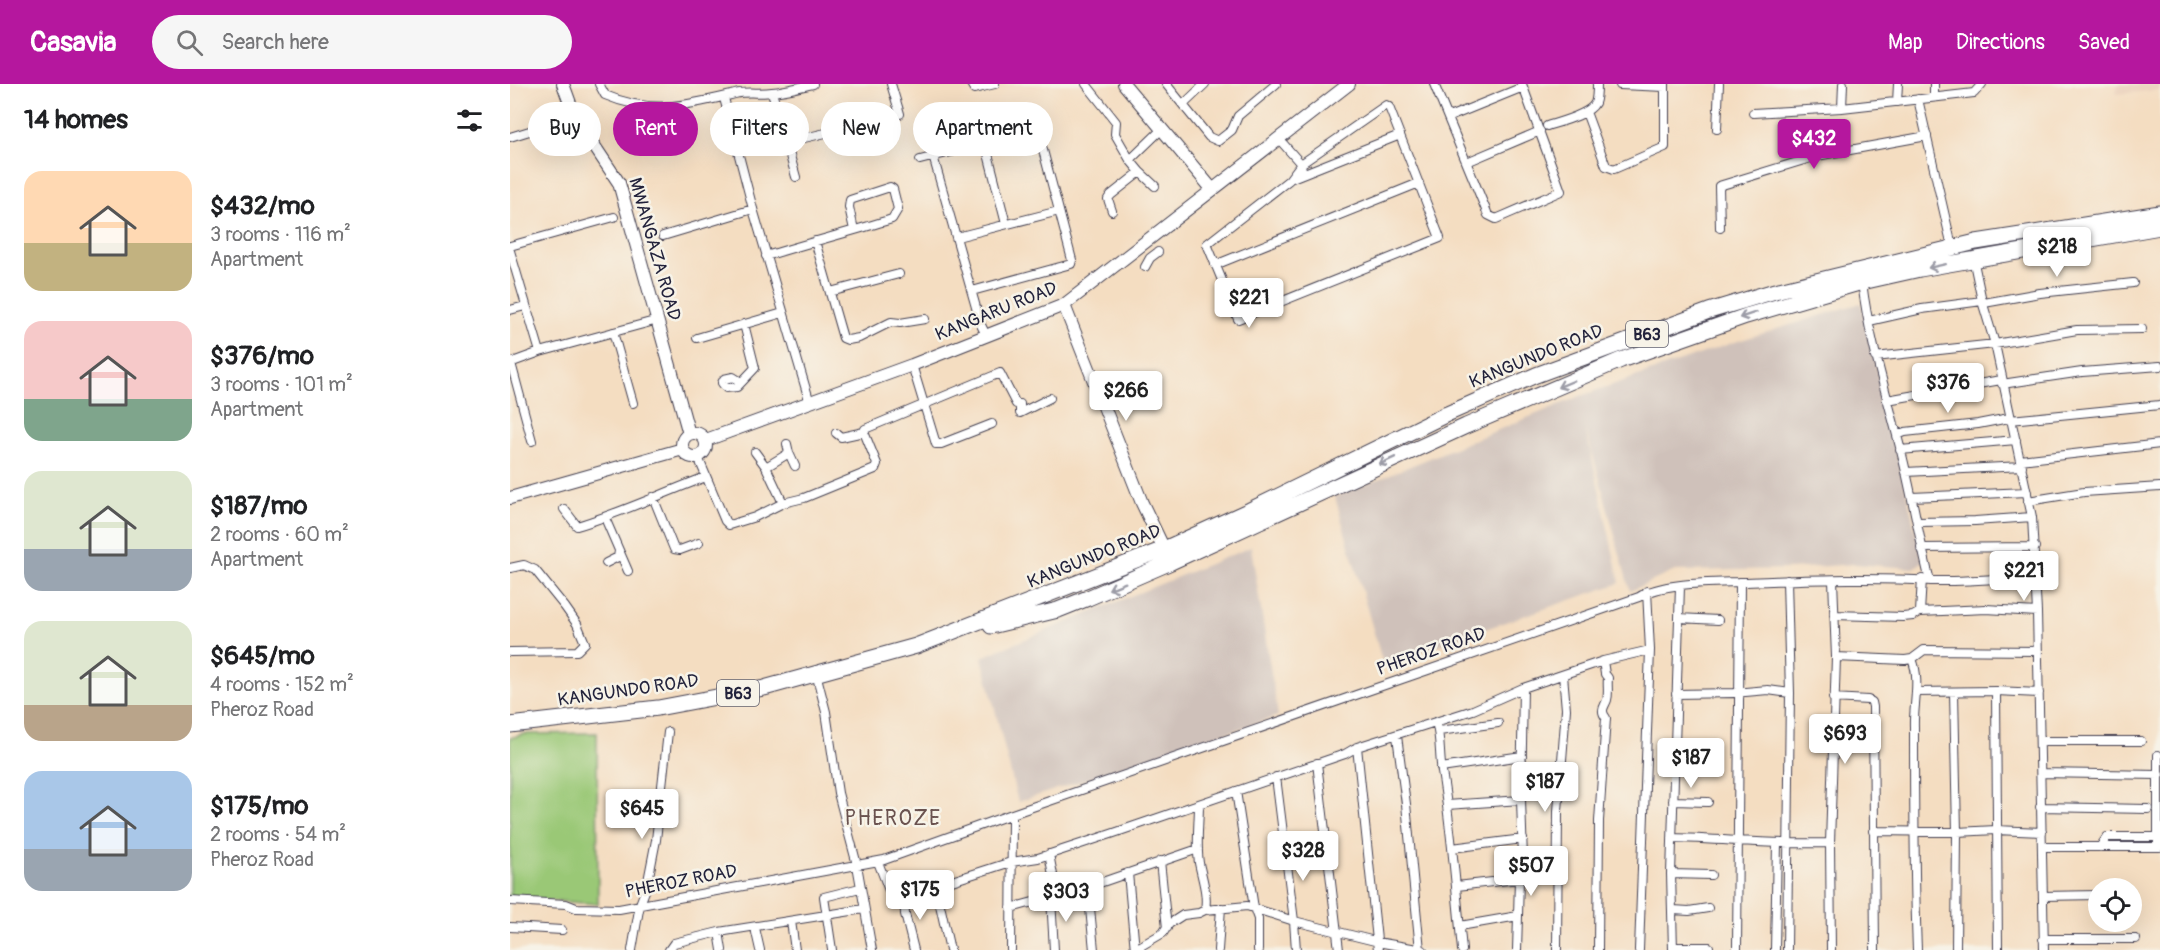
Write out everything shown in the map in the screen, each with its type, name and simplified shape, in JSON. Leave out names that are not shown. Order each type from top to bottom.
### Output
[{"type":"highway","name":"KANGUNDO ROAD","points":[[510,725],[658,708],[764,688],[916,646],[1164,549],[1250,510],[1447,414],[1536,375],[1709,311],[1775,291],[1998,238],[2160,213]]},
{"type":"highway","name":"KANGUNDO ROAD","points":[[959,631],[1058,610],[1159,567],[1424,444],[1621,360],[1746,316],[1862,282],[1973,258],[2160,227]]},
{"type":"main road","name":"MWANGAZA ROAD","points":[[562,84],[569,102]]},
{"type":"main road","points":[[1124,84],[1212,189]]},
{"type":"main road","name":"KANGARU ROAD","points":[[706,440],[912,365],[1064,305],[1349,84]]},
{"type":"main road","name":"MWANGAZA ROAD","points":[[601,156],[619,183],[689,434]]},
{"type":"main road","points":[[1064,305],[1142,503],[1164,549]]},
{"type":"main road","points":[[696,433],[706,440],[707,448],[698,457],[687,455],[683,449],[682,442],[689,434],[696,433]]},
{"type":"main road","points":[[510,498],[683,449]]},
{"type":"street","points":[[599,84],[605,95],[641,106],[683,106],[747,92],[772,92],[813,84]]},
{"type":"street","points":[[891,84],[896,102]]},
{"type":"street","points":[[971,84],[974,89],[989,85]]},
{"type":"street","points":[[1086,84],[1116,122],[1115,135],[1130,160],[1155,186]]},
{"type":"street","points":[[1166,84],[1209,137],[1218,141],[1232,130],[1238,116],[1276,84]]},
{"type":"street","points":[[1184,104],[1205,84]]},
{"type":"street","points":[[1434,84],[1486,210],[1491,217],[1496,219],[1560,193],[1561,189],[1544,129],[1523,86],[1449,117]]},
{"type":"street","points":[[1467,162],[1586,112],[1596,101],[1597,84]]},
{"type":"street","points":[[1717,129],[1719,84]]},
{"type":"street","points":[[1842,108],[1843,84]]},
{"type":"street","points":[[1897,102],[1898,84]]},
{"type":"street","points":[[1934,84],[1934,97]]},
{"type":"street","points":[[1753,114],[1842,108],[1974,93],[1982,84]]},
{"type":"street","points":[[1586,112],[1606,166],[1614,169],[1665,147],[1665,85],[1620,86]]},
{"type":"street","points":[[772,92],[775,102]]},
{"type":"street","points":[[724,98],[766,256],[810,403]]},
{"type":"street","points":[[1918,99],[1954,248]]},
{"type":"street","points":[[1384,106],[1389,107],[1400,135],[1440,238],[1251,315],[1237,318],[1207,244],[1384,106]]},
{"type":"street","points":[[1130,160],[1161,130]]},
{"type":"street","points":[[510,137],[528,131]]},
{"type":"street","points":[[1302,169],[1400,135]]},
{"type":"street","points":[[1720,228],[1719,186],[1816,156],[1927,136]]},
{"type":"street","points":[[1279,140],[1302,169]]},
{"type":"street","points":[[791,156],[796,177]]},
{"type":"street","points":[[920,160],[933,156],[981,325],[986,334]]},
{"type":"street","points":[[989,156],[1006,224]]},
{"type":"street","points":[[972,291],[1071,264],[1072,260],[1045,156]]},
{"type":"street","points":[[1112,211],[1108,199],[1110,195],[1140,172]]},
{"type":"street","points":[[1215,265],[1419,183]]},
{"type":"street","points":[[766,256],[892,219],[898,209],[893,189],[890,187],[850,200],[849,207],[854,230]]},
{"type":"street","points":[[663,236],[753,209]]},
{"type":"street","points":[[957,237],[1059,211]]},
{"type":"street","points":[[540,352],[510,248],[614,217]]},
{"type":"street","points":[[815,241],[843,338],[846,340],[859,338],[891,322],[926,319]]},
{"type":"street","points":[[1145,267],[1150,258],[1158,252]]},
{"type":"street","points":[[1973,258],[1995,344],[2032,517],[2037,612],[2044,950]]},
{"type":"street","points":[[830,292],[899,274]]},
{"type":"street","points":[[1862,282],[1875,357],[1918,522],[1926,580],[1920,612]]},
{"type":"street","points":[[1869,321],[1922,309],[2133,283]]},
{"type":"street","points":[[510,310],[525,306]]},
{"type":"street","points":[[697,338],[783,314]]},
{"type":"street","points":[[532,441],[510,363],[540,352],[658,320]]},
{"type":"street","points":[[741,382],[755,368],[744,324]]},
{"type":"street","points":[[1875,357],[1995,344],[2077,330],[2142,329]]},
{"type":"street","points":[[614,332],[633,403]]},
{"type":"street","points":[[912,365],[936,444],[992,424]]},
{"type":"street","points":[[1887,400],[2082,372],[2160,366]]},
{"type":"street","points":[[836,433],[841,437],[864,432],[866,428],[1000,373],[1017,404],[1020,404],[1020,413],[1050,398]]},
{"type":"street","points":[[1897,435],[1905,432],[2010,419],[2160,405]]},
{"type":"street","points":[[698,457],[725,521],[729,525],[755,517],[783,503],[804,498],[875,469],[877,464],[864,432]]},
{"type":"street","points":[[1900,450],[2016,440]]},
{"type":"street","points":[[1906,472],[2021,463],[2160,444]]},
{"type":"street","points":[[766,467],[788,448],[795,466]]},
{"type":"street","points":[[755,452],[766,467],[783,503]]},
{"type":"street","points":[[564,509],[577,526],[605,518],[706,477]]},
{"type":"street","points":[[1912,497],[2028,497],[2160,487]]},
{"type":"street","points":[[653,497],[674,549],[680,550],[699,543]]},
{"type":"street","points":[[1918,522],[2032,517]]},
{"type":"street","points":[[605,518],[628,571]]},
{"type":"street","points":[[1921,548],[2035,547]]},
{"type":"street","points":[[606,563],[618,557],[619,550]]},
{"type":"street","points":[[510,568],[524,565],[535,570],[577,624],[585,643],[577,651],[510,652]]},
{"type":"street","name":"PHEROZ ROAD","points":[[510,901],[566,904],[576,909],[620,909],[878,862],[1639,597],[1647,591],[1680,586],[1787,580],[1926,580],[2036,576]]},
{"type":"street","points":[[1831,950],[1830,843],[1836,657],[1833,579]]},
{"type":"street","points":[[1787,580],[1790,693],[1787,950]]},
{"type":"street","points":[[1737,950],[1740,582]]},
{"type":"street","points":[[1680,586],[1671,874],[1673,949],[1709,947]]},
{"type":"street","points":[[1639,950],[1650,650],[1647,591]]},
{"type":"street","points":[[1834,615],[1903,617],[1913,616],[1920,612],[1986,609],[2037,612]]},
{"type":"street","points":[[1679,618],[1718,620]]},
{"type":"street","points":[[878,862],[892,898],[904,896],[1011,862],[1050,854],[1317,763],[1356,747],[1437,726],[1523,688],[1603,661],[1650,650]]},
{"type":"street","points":[[1836,657],[1905,660],[1912,659],[1924,650],[2038,651]]},
{"type":"street","points":[[1912,659],[1916,674],[1913,863],[1917,950]]},
{"type":"street","points":[[1598,950],[1599,821],[1606,718],[1602,706],[1607,701],[1608,678],[1603,661]]},
{"type":"street","points":[[816,672],[826,712],[838,793],[857,865],[872,950]]},
{"type":"street","points":[[1557,950],[1558,811],[1566,709],[1563,675]]},
{"type":"street","points":[[1517,950],[1519,879],[1523,860],[1521,800],[1523,688]]},
{"type":"street","points":[[1676,694],[1768,690],[1790,693]]},
{"type":"street","points":[[1996,691],[1998,950]]},
{"type":"street","points":[[1916,692],[2039,693]]},
{"type":"street","points":[[1954,692],[1957,832],[1956,950]]},
{"type":"street","points":[[1833,698],[1868,700],[1873,704],[1875,950]]},
{"type":"street","points":[[1437,726],[1498,723]]},
{"type":"street","points":[[1437,726],[1457,886],[1462,950]]},
{"type":"street","points":[[632,950],[639,904],[647,886],[656,840],[668,732]]},
{"type":"street","points":[[1128,873],[1135,950],[1163,933],[1183,915],[1204,910],[1247,906],[1294,921],[1338,930],[1378,945],[1421,949],[1406,804],[1396,736]]},
{"type":"street","points":[[2040,741],[2141,741]]},
{"type":"street","points":[[1356,747],[1378,945]]},
{"type":"street","points":[[2042,847],[2159,847],[2158,755]]},
{"type":"street","points":[[1441,768],[1522,756]]},
{"type":"street","points":[[1317,763],[1339,950]]},
{"type":"street","points":[[2041,773],[2159,775]]},
{"type":"street","points":[[1276,777],[1296,950]]},
{"type":"street","points":[[1236,791],[1254,908],[1258,919],[1257,950]]},
{"type":"street","points":[[1447,805],[1521,800]]},
{"type":"street","points":[[1673,801],[1708,802]]},
{"type":"street","points":[[1199,804],[1198,849],[1203,886],[1206,891],[1204,910]]},
{"type":"street","points":[[2040,807],[2148,809]]},
{"type":"street","points":[[1011,950],[1012,814]]},
{"type":"street","points":[[1874,831],[2042,832]]},
{"type":"street","points":[[2100,847],[2107,837],[2159,837]]},
{"type":"street","points":[[1672,838],[1738,840],[1788,845],[1830,843]]},
{"type":"street","points":[[1452,848],[1523,839]]},
{"type":"street","points":[[1775,950],[1777,843]]},
{"type":"street","points":[[1011,908],[1088,887],[1198,849]]},
{"type":"street","points":[[1050,854],[1054,897],[1054,950]]},
{"type":"street","points":[[1160,861],[1167,927]]},
{"type":"street","points":[[1671,874],[1711,875]]},
{"type":"street","points":[[1457,886],[1519,879]]},
{"type":"street","points":[[936,887],[950,950]]},
{"type":"street","points":[[1088,887],[1094,950]]},
{"type":"street","points":[[832,950],[824,900],[826,895],[860,888]]},
{"type":"street","points":[[2043,896],[2088,895]]},
{"type":"street","points":[[904,896],[905,914],[914,950]]},
{"type":"street","points":[[1218,950],[1221,908]]},
{"type":"street","points":[[1673,910],[1689,911],[1708,908]]},
{"type":"street","points":[[669,950],[674,943],[686,945],[719,932],[864,909]]},
{"type":"street","points":[[1460,926],[1518,915]]},
{"type":"street","points":[[791,921],[795,950]]},
{"type":"street","points":[[510,927],[562,930]]},
{"type":"street","points":[[755,928],[760,950]]},
{"type":"street","points":[[719,932],[722,950]]},
{"type":"street","points":[[2043,939],[2136,939]]},
{"type":"shaded area","points":[[2117,84],[2160,84],[2160,90],[2116,94]]},
{"type":"shaded area","points":[[1861,303],[1923,562],[1914,568],[1854,564],[1791,569],[1675,571],[1630,591],[1584,422],[1620,583],[1383,664],[1335,497],[1578,397],[1735,342]]},
{"type":"shaded area","points":[[1251,547],[1278,716],[1018,802],[982,657]]},
{"type":"green space","points":[[597,733],[598,904],[510,898],[510,738],[524,734]]},
{"type":"district","name":"PHEROZE","points":[[893,818]]}]
